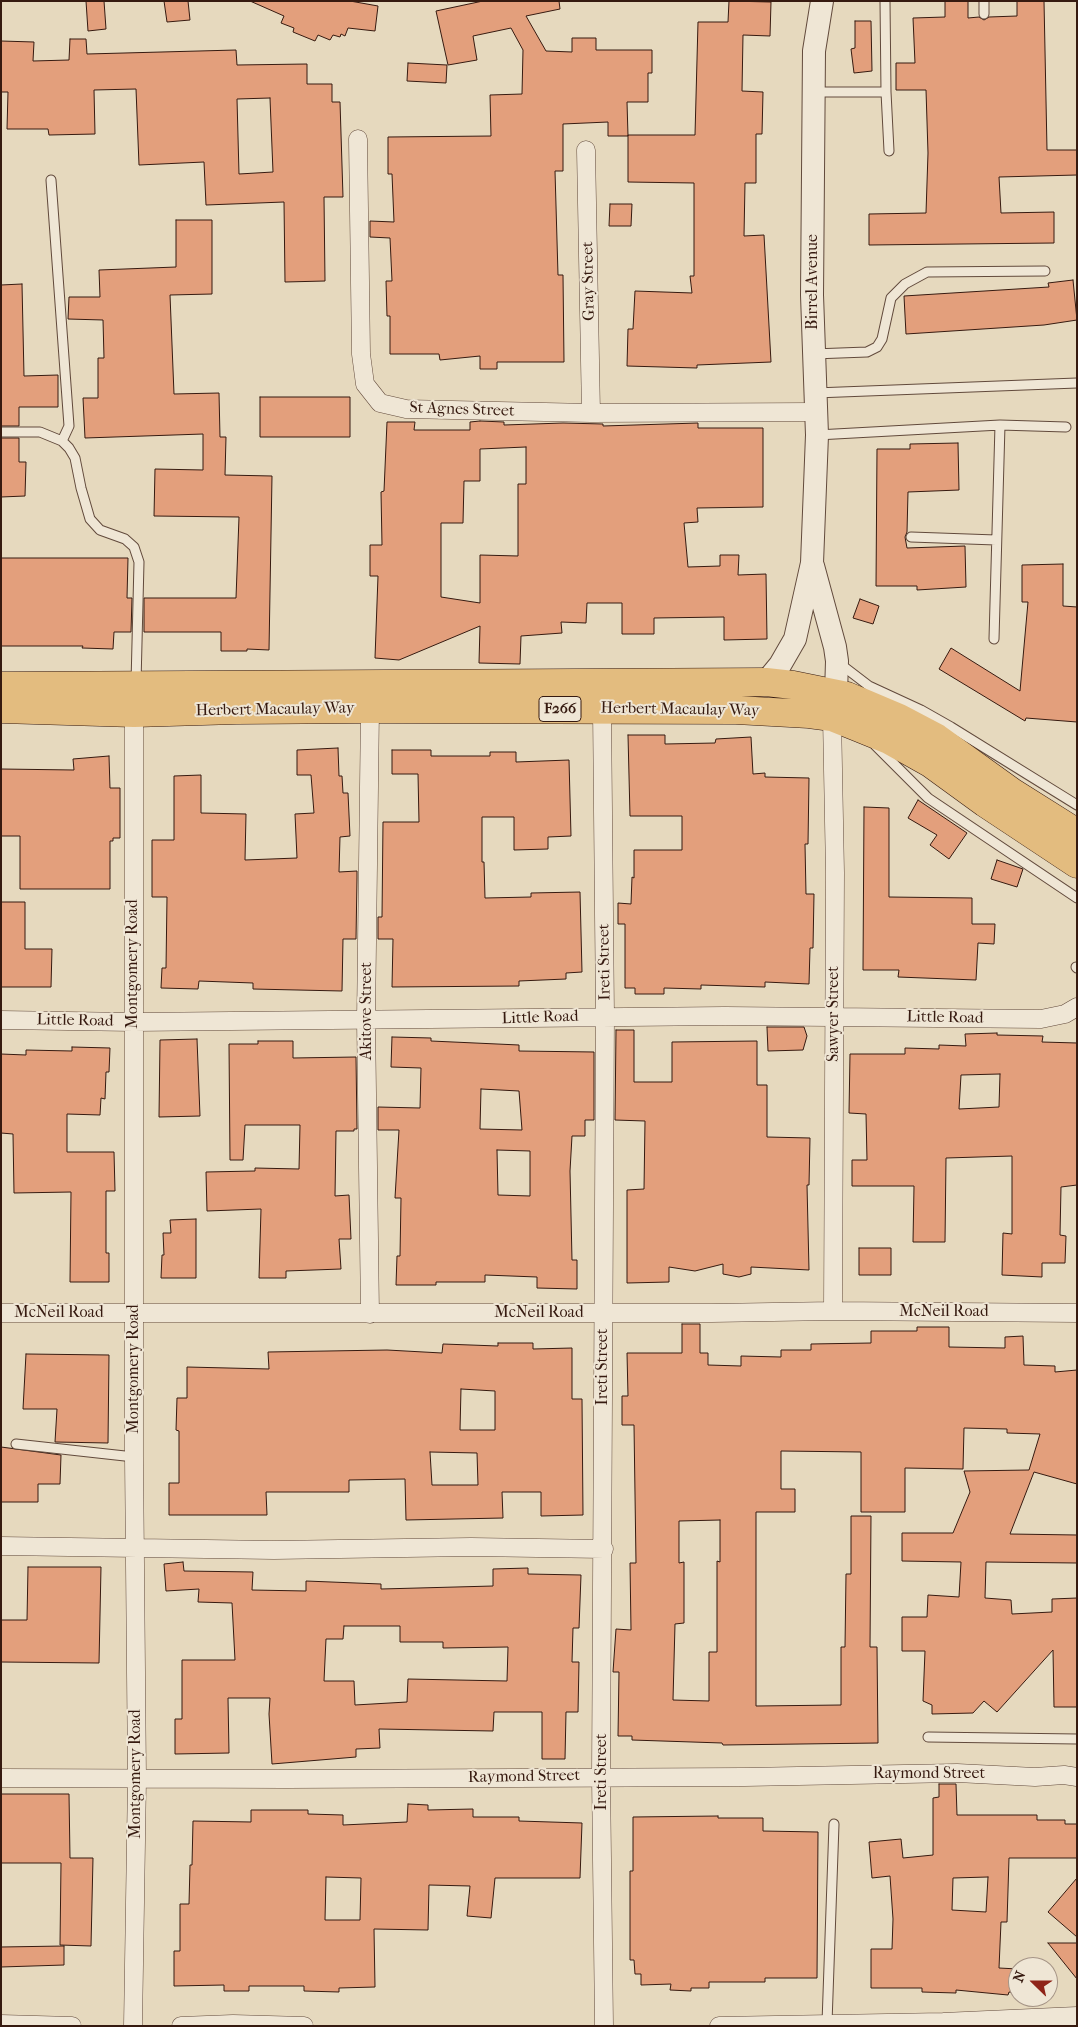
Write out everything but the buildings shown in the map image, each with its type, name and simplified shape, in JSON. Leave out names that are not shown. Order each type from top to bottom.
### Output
[{"type":"highway","name":"Herbert Macaulay Way","points":[[1,686],[766,682],[793,685],[846,698],[898,718],[937,738],[1012,792],[1077,834]]},
{"type":"highway","name":"Herbert Macaulay Way","points":[[1,710],[134,713],[236,710],[602,709],[736,710],[809,714],[846,698]]},
{"type":"highway","name":"Herbert Macaulay Way","points":[[846,698],[857,727],[889,740],[930,763],[985,803],[1077,864]]},
{"type":"street","name":"Birrel Avenue","points":[[812,563],[817,435],[813,354],[814,51],[822,1]]},
{"type":"street","name":"St Agnes Street","points":[[358,139],[361,354],[365,384],[380,403],[406,409],[591,413],[814,402]]},
{"type":"street","name":"Gray Street","points":[[586,150],[591,413]]},
{"type":"street","points":[[812,563],[846,698]]},
{"type":"street","points":[[766,682],[780,665],[795,639],[812,563]]},
{"type":"street","name":"Sawyer Street","points":[[833,1311],[834,1017],[846,698]]},
{"type":"street","name":"Akitove Street","points":[[370,709],[366,1020],[370,1314]]},
{"type":"street","name":"Ireti Street","points":[[602,709],[605,1016],[604,1550],[601,1776],[604,2026]]},
{"type":"street","name":"Montgomery Road","points":[[133,2026],[137,1779],[134,1457],[134,713]]},
{"type":"street","name":"Little Road","points":[[1,1020],[133,1022],[605,1016],[1041,1019],[1065,1014],[1077,1007]]},
{"type":"street","name":"McNeil Road","points":[[1,1313],[370,1314],[833,1311],[1077,1313]]},
{"type":"street","points":[[1,1546],[274,1550],[471,1547],[604,1550]]},
{"type":"street","name":"Raymond Street","points":[[1,1778],[745,1776],[957,1773],[1035,1777],[1064,1775],[1077,1777]]},
{"type":"street","points":[[719,2026],[943,2022],[1077,2016]]},
{"type":"street","points":[[1,2024],[72,2026]]},
{"type":"street","points":[[181,2026],[304,2026]]},
{"type":"lane","points":[[885,1],[889,151]]},
{"type":"lane","points":[[984,1],[984,14]]},
{"type":"lane","points":[[814,92],[886,92]]},
{"type":"lane","points":[[51,180],[69,426],[62,441]]},
{"type":"lane","points":[[813,354],[867,352],[877,347],[882,339],[891,298],[905,284],[928,272],[1045,271]]},
{"type":"lane","points":[[814,402],[1077,384]]},
{"type":"lane","points":[[817,435],[1000,426],[1066,427]]},
{"type":"lane","points":[[994,639],[1000,426]]},
{"type":"lane","points":[[1,432],[40,432],[62,441],[75,458],[90,520],[100,530],[126,539],[134,547],[139,562],[136,685]]},
{"type":"lane","points":[[911,537],[996,540]]},
{"type":"lane","points":[[837,661],[846,698],[921,710],[1077,805]]},
{"type":"lane","points":[[857,727],[928,798],[1077,898]]},
{"type":"lane","points":[[16,1444],[134,1457]]},
{"type":"lane","points":[[928,1736],[1077,1739]]},
{"type":"lane","points":[[827,2024],[834,1824]]}]
